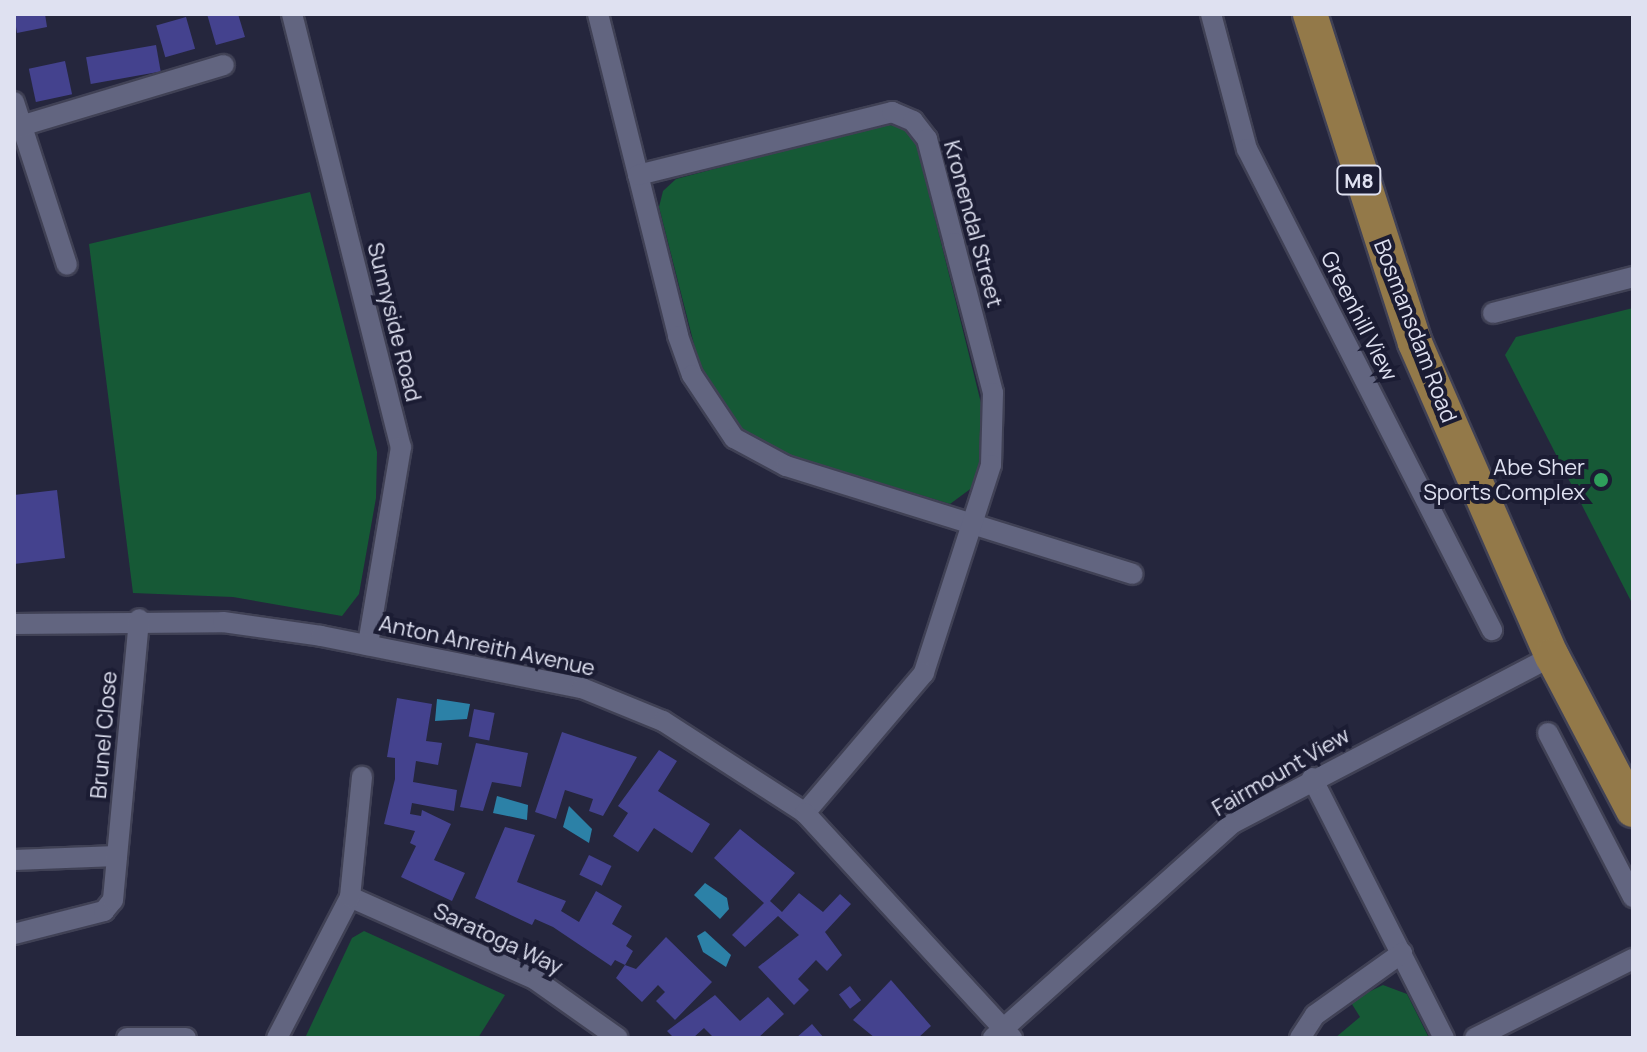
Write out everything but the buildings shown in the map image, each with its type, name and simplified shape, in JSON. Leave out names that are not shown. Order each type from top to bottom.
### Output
[{"type":"main road","name":"Bosmansdam Road","points":[[1310,14],[1415,343],[1552,656],[1633,810]]},
{"type":"street","name":"Sunnyside Road","points":[[292,14],[401,447],[368,645]]},
{"type":"street","points":[[598,14],[692,375],[734,438],[786,466],[1133,574]]},
{"type":"street","name":"Greenhill View","points":[[1211,14],[1247,149],[1492,630]]},
{"type":"street","points":[[17,127],[224,65]]},
{"type":"street","points":[[14,102],[17,127],[67,265]]},
{"type":"street","name":"Kronendal Street","points":[[638,175],[881,112],[919,126],[993,393],[996,441],[974,527],[924,673],[805,813]]},
{"type":"street","points":[[1493,313],[1633,277]]},
{"type":"street","name":"Anton Anreith Avenue","points":[[14,624],[139,619],[223,622],[368,645],[582,688],[663,721],[805,813],[1003,1035]]},
{"type":"street","name":"Brunel Close","points":[[14,934],[104,911],[115,891],[139,619]]},
{"type":"street","name":"Fairmount View","points":[[1003,1035],[1233,823],[1312,778],[1552,656]]},
{"type":"street","points":[[1548,733],[1633,897]]},
{"type":"street","points":[[277,1038],[350,897],[362,777]]},
{"type":"street","points":[[1312,778],[1444,1038]]},
{"type":"street","points":[[14,860],[117,856]]},
{"type":"street","name":"Saratoga Way","points":[[350,897],[536,980],[618,1038]]},
{"type":"street","points":[[1300,1038],[1315,1015],[1402,953]]},
{"type":"street","points":[[1475,1038],[1633,959]]},
{"type":"street","points":[[127,1038],[186,1038]]},
{"type":"green space","points":[[885,124],[904,128],[916,142],[986,423],[984,458],[973,487],[950,504],[775,451],[740,427],[716,397],[697,356],[659,207],[663,191],[676,179]]},
{"type":"green space","points":[[310,192],[377,452],[376,498],[359,594],[342,616],[233,597],[133,593],[89,244]]},
{"type":"green space","name":"Abe Sher Sports Complex","points":[[1633,308],[1633,605],[1505,355],[1516,337]]},
{"type":"green space","points":[[364,931],[505,995],[478,1038],[305,1038],[352,938]]},
{"type":"green space","points":[[1383,985],[1407,994],[1429,1038],[1335,1038],[1360,1017],[1350,1001]]},
{"type":"water","points":[[437,699],[470,704],[467,719],[435,721]]},
{"type":"water","points":[[497,796],[528,805],[527,820],[493,813]]},
{"type":"water","points":[[569,806],[592,829],[589,843],[563,827]]},
{"type":"water","points":[[705,883],[727,898],[729,909],[720,919],[694,895]]},
{"type":"water","points":[[705,931],[731,955],[726,967],[703,952],[697,936]]},
{"type":"place","name":"Abe Sher Sports Complex","points":[[1601,480]]}]
